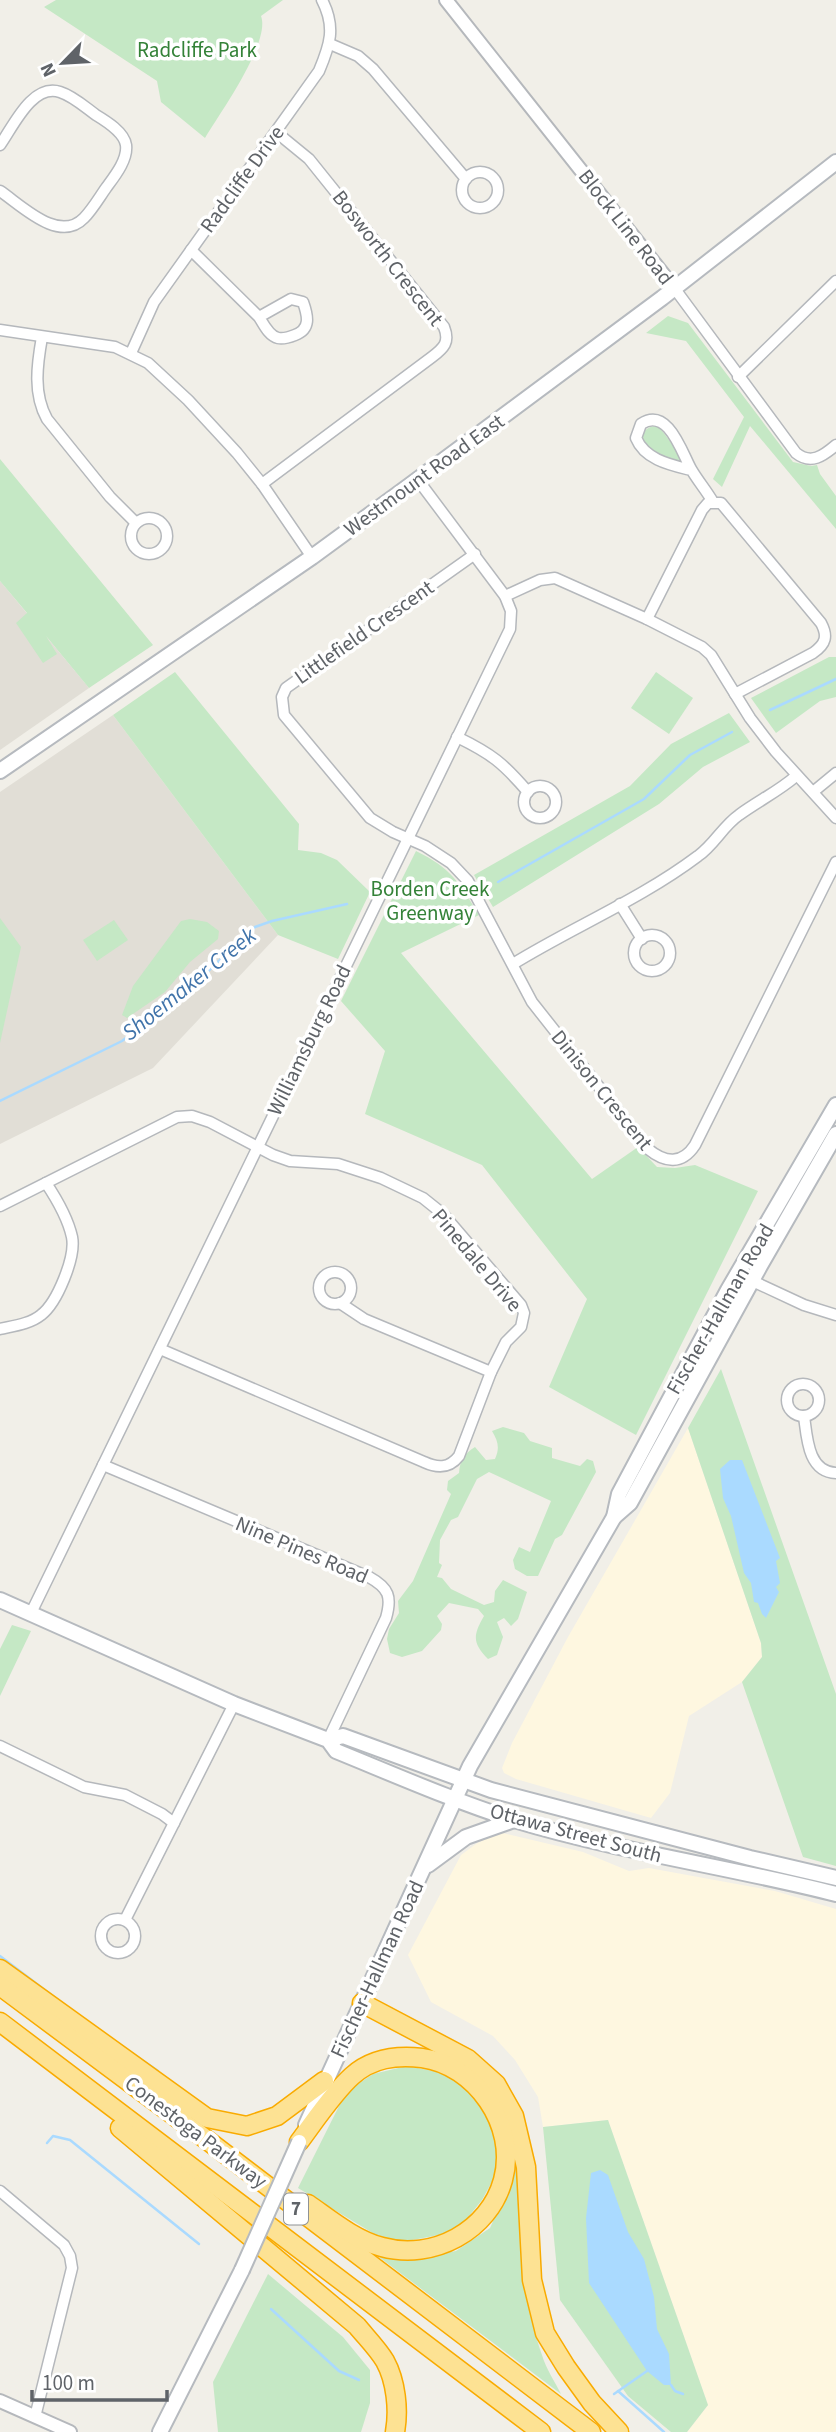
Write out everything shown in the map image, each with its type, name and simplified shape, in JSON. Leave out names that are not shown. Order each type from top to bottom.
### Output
[{"type":"highway","points":[[0,1969],[207,2118],[247,2126],[277,2116],[324,2081]]},
{"type":"highway","name":"Conestoga Parkway","points":[[0,1986],[591,2432]]},
{"type":"highway","points":[[364,1998],[468,2059],[496,2084],[514,2116],[526,2168],[532,2280],[545,2333],[592,2403],[619,2432]]},
{"type":"highway","name":"Conestoga Parkway","points":[[0,2022],[541,2432]]},
{"type":"highway","points":[[207,2140],[234,2151],[342,2228],[381,2247],[401,2250],[439,2246],[474,2228],[486,2214],[503,2179],[505,2142],[485,2093],[458,2071],[439,2060],[408,2057],[381,2059],[369,2065],[351,2077],[299,2142]]},
{"type":"highway","points":[[52,2063],[71,2087],[357,2326],[386,2362],[394,2387],[397,2420],[395,2432]]},
{"type":"main road","name":"Westmount Road East","points":[[0,771],[312,557],[418,480],[675,289],[836,162]]},
{"type":"main road","name":"Fischer-Hallman Road","points":[[160,2432],[242,2270],[324,2081],[425,1869],[464,1780],[614,1517],[620,1494],[684,1369],[836,1105]]},
{"type":"main road","name":"Fischer-Hallman Road","points":[[614,1517],[631,1503],[836,1134]]},
{"type":"main road","name":"Ottawa Street South","points":[[0,1600],[234,1704],[328,1740],[336,1751],[514,1820],[625,1848],[775,1878],[836,1894]]},
{"type":"main road","name":"Ottawa Street South","points":[[328,1740],[343,1736],[491,1790],[631,1828],[836,1878]]},
{"type":"main road","points":[[425,1869],[466,1837],[514,1820]]},
{"type":"street","points":[[322,0],[330,22],[330,44],[350,51],[366,62],[466,179]]},
{"type":"street","name":"Block Line Road","points":[[446,0],[675,289],[790,446],[802,458],[816,459],[836,445]]},
{"type":"street","name":"Radcliffe Drive","points":[[131,354],[154,302],[319,71],[330,44]]},
{"type":"street","points":[[0,145],[32,100],[50,90],[72,97],[105,121],[124,139],[126,145],[117,172],[84,218],[68,228],[54,226],[0,191]]},
{"type":"street","name":"Bosworth Crescent","points":[[262,484],[438,353],[444,348],[447,336],[444,327],[309,159],[276,132]]},
{"type":"street","points":[[191,250],[260,317],[267,330],[277,338],[287,338],[301,332],[307,325],[308,315],[303,302],[291,299],[260,317]]},
{"type":"street","points":[[738,377],[836,281]]},
{"type":"street","points":[[0,330],[115,347],[148,363],[188,400],[237,453],[262,484],[312,557]]},
{"type":"street","points":[[42,337],[37,372],[41,407],[47,419],[110,497],[136,523]]},
{"type":"street","points":[[691,470],[671,465],[645,451],[636,438],[641,424],[650,419],[663,424],[681,444],[691,470],[713,502]]},
{"type":"street","points":[[418,480],[506,596],[540,580],[555,578],[702,647],[711,655],[776,752],[836,818]]},
{"type":"street","points":[[646,619],[702,510],[713,502],[721,503],[821,623],[825,638],[824,643],[813,653],[735,694]]},
{"type":"street","name":"Littlefield Crescent","points":[[409,839],[370,818],[289,723],[284,715],[282,697],[293,682],[475,554]]},
{"type":"street","name":"Williamsburg Road","points":[[31,1614],[510,629],[511,611],[506,596]]},
{"type":"street","points":[[457,737],[504,764],[528,792]]},
{"type":"street","points":[[813,792],[836,773]]},
{"type":"street","points":[[513,964],[700,855],[738,815],[796,776]]},
{"type":"street","name":"Dinison Crescent","points":[[409,839],[451,863],[468,881],[532,1002],[648,1149],[667,1161],[683,1158],[695,1145],[836,862]]},
{"type":"street","points":[[620,904],[642,939]]},
{"type":"street","name":"Pinedale Drive","points":[[0,1206],[177,1117],[192,1116],[290,1161],[338,1164],[423,1198],[443,1214],[524,1312],[521,1327],[506,1342],[491,1372],[459,1456],[443,1467],[435,1467],[160,1349]]},
{"type":"street","points":[[0,1329],[40,1316],[49,1307],[72,1257],[72,1237],[46,1183]]},
{"type":"street","points":[[738,1275],[804,1305],[836,1315]]},
{"type":"street","points":[[340,1303],[364,1319],[491,1372]]},
{"type":"street","points":[[804,1416],[815,1462],[820,1469],[836,1473]]},
{"type":"street","name":"Nine Pines Road","points":[[103,1465],[369,1577],[386,1589],[389,1597],[386,1619],[328,1740]]},
{"type":"street","points":[[125,1920],[234,1704]]},
{"type":"street","points":[[0,1746],[84,1787],[125,1795],[174,1823]]},
{"type":"street","points":[[0,2191],[64,2245],[72,2268],[35,2417]]},
{"type":"street","points":[[0,2401],[70,2432]]},
{"type":"shaded area","points":[[0,581],[89,688],[0,750]]},
{"type":"shaded area","points":[[113,715],[278,935],[153,1068],[0,1144],[0,792]]},
{"type":"shaded area","points":[[688,1428],[761,1643],[762,1657],[742,1682],[689,1716],[670,1793],[651,1818],[516,1779],[504,1773],[502,1768],[512,1743],[568,1637]]},
{"type":"shaded area","points":[[498,1832],[583,1852],[629,1871],[649,1868],[775,1891],[836,1909],[836,2432],[687,2432],[708,2405],[608,2120],[543,2127],[538,2097],[515,2060],[493,2036],[431,2002],[408,1955],[461,1855]]},
{"type":"green space","name":"Radcliffe Park","points":[[56,0],[283,0],[261,16],[259,43],[252,59],[205,138],[161,102],[157,81],[44,7]]},
{"type":"green space","points":[[668,316],[688,323],[793,462],[817,465],[820,474],[836,496],[836,529],[750,426],[722,487],[713,479],[744,417],[686,341],[646,333]]},
{"type":"green space","points":[[654,426],[660,428],[681,456],[680,461],[677,463],[646,448],[641,440],[646,429]]},
{"type":"green space","points":[[0,459],[153,645],[89,688],[46,636],[57,654],[43,663],[16,623],[27,613],[0,581]]},
{"type":"green space","points":[[829,657],[836,657],[836,697],[820,701],[776,733],[751,698]]},
{"type":"green space","points":[[175,672],[299,824],[298,850],[321,853],[337,860],[370,892],[338,959],[278,935],[113,715]]},
{"type":"green space","points":[[656,672],[693,698],[669,734],[631,708]]},
{"type":"green space","name":"Borden Creek Greenway","points":[[729,713],[750,742],[703,767],[659,804],[493,907],[474,875],[630,786],[671,744]]},
{"type":"green space","points":[[416,851],[453,877],[479,915],[401,953],[592,1179],[638,1147],[657,1167],[695,1165],[758,1191],[636,1435],[549,1387],[587,1299],[482,1165],[365,1114],[385,1051],[341,1001]]},
{"type":"green space","points":[[0,918],[21,947],[0,1043]]},
{"type":"green space","points":[[190,919],[207,922],[219,931],[218,939],[190,962],[165,992],[127,1018],[122,1015],[133,986],[181,921]]},
{"type":"green space","points":[[114,920],[128,940],[97,961],[83,940]]},
{"type":"green space","points":[[721,1369],[836,1694],[836,1866],[803,1857],[742,1682],[762,1657],[761,1643],[688,1428]]},
{"type":"green space","points":[[503,1427],[524,1433],[530,1441],[552,1448],[552,1458],[580,1466],[587,1459],[593,1461],[596,1472],[562,1535],[555,1539],[538,1576],[527,1576],[515,1569],[513,1560],[519,1547],[530,1552],[551,1501],[489,1472],[477,1479],[458,1517],[451,1520],[440,1540],[439,1563],[442,1565],[437,1577],[442,1578],[451,1589],[484,1605],[494,1602],[495,1591],[503,1580],[527,1592],[518,1619],[511,1626],[504,1618],[497,1622],[503,1637],[497,1655],[488,1659],[476,1639],[484,1616],[478,1609],[449,1603],[437,1616],[442,1624],[441,1630],[422,1651],[402,1657],[390,1653],[387,1639],[389,1629],[399,1613],[398,1601],[413,1581],[451,1494],[447,1490],[448,1481],[459,1473],[463,1458],[475,1447],[486,1460],[495,1459],[498,1445],[492,1431]]},
{"type":"green space","points":[[12,1625],[31,1631],[0,1696],[0,1649]]},
{"type":"green space","points":[[407,2066],[449,2074],[485,2106],[499,2154],[495,2176],[482,2200],[465,2221],[444,2234],[402,2242],[376,2235],[298,2188],[346,2092],[373,2074]]},
{"type":"green space","points":[[608,2120],[708,2405],[687,2432],[671,2432],[628,2396],[560,2300],[543,2127]]},
{"type":"green space","points":[[517,2157],[523,2257],[530,2307],[544,2360],[561,2394],[379,2257],[410,2259],[456,2251],[490,2228],[509,2186]]},
{"type":"green space","points":[[268,2274],[343,2337],[370,2370],[370,2403],[361,2432],[218,2432],[213,2382]]},
{"type":"water","points":[[730,1460],[742,1460],[780,1558],[776,1561],[780,1583],[776,1587],[779,1592],[766,1618],[758,1603],[754,1602],[751,1583],[744,1573],[731,1516],[723,1498],[720,1469]]},
{"type":"water","points":[[600,2170],[608,2175],[628,2232],[644,2259],[654,2297],[657,2329],[669,2354],[671,2385],[664,2385],[647,2371],[589,2283],[586,2218],[591,2173]]},
{"type":"waterway","name":"Shoemaker Creek","points":[[770,710],[836,679]]},
{"type":"waterway","name":"Shoemaker Creek","points":[[498,882],[644,799],[690,755],[732,732]]},
{"type":"waterway","name":"Shoemaker Creek","points":[[0,1101],[122,1041],[188,990],[255,927],[347,904]]},
{"type":"waterway","name":"Shoemaker Creek","points":[[0,1956],[62,2003]]},
{"type":"waterway","name":"Shoemaker Creek","points":[[129,2051],[158,2071]]},
{"type":"waterway","points":[[47,2143],[53,2136],[70,2140],[199,2244]]},
{"type":"waterway","points":[[271,2309],[339,2371],[359,2380]]},
{"type":"waterway","points":[[614,2394],[647,2371]]},
{"type":"waterway","points":[[671,2385],[675,2391],[683,2394]]},
{"type":"waterway","points":[[618,2391],[664,2432]]}]
